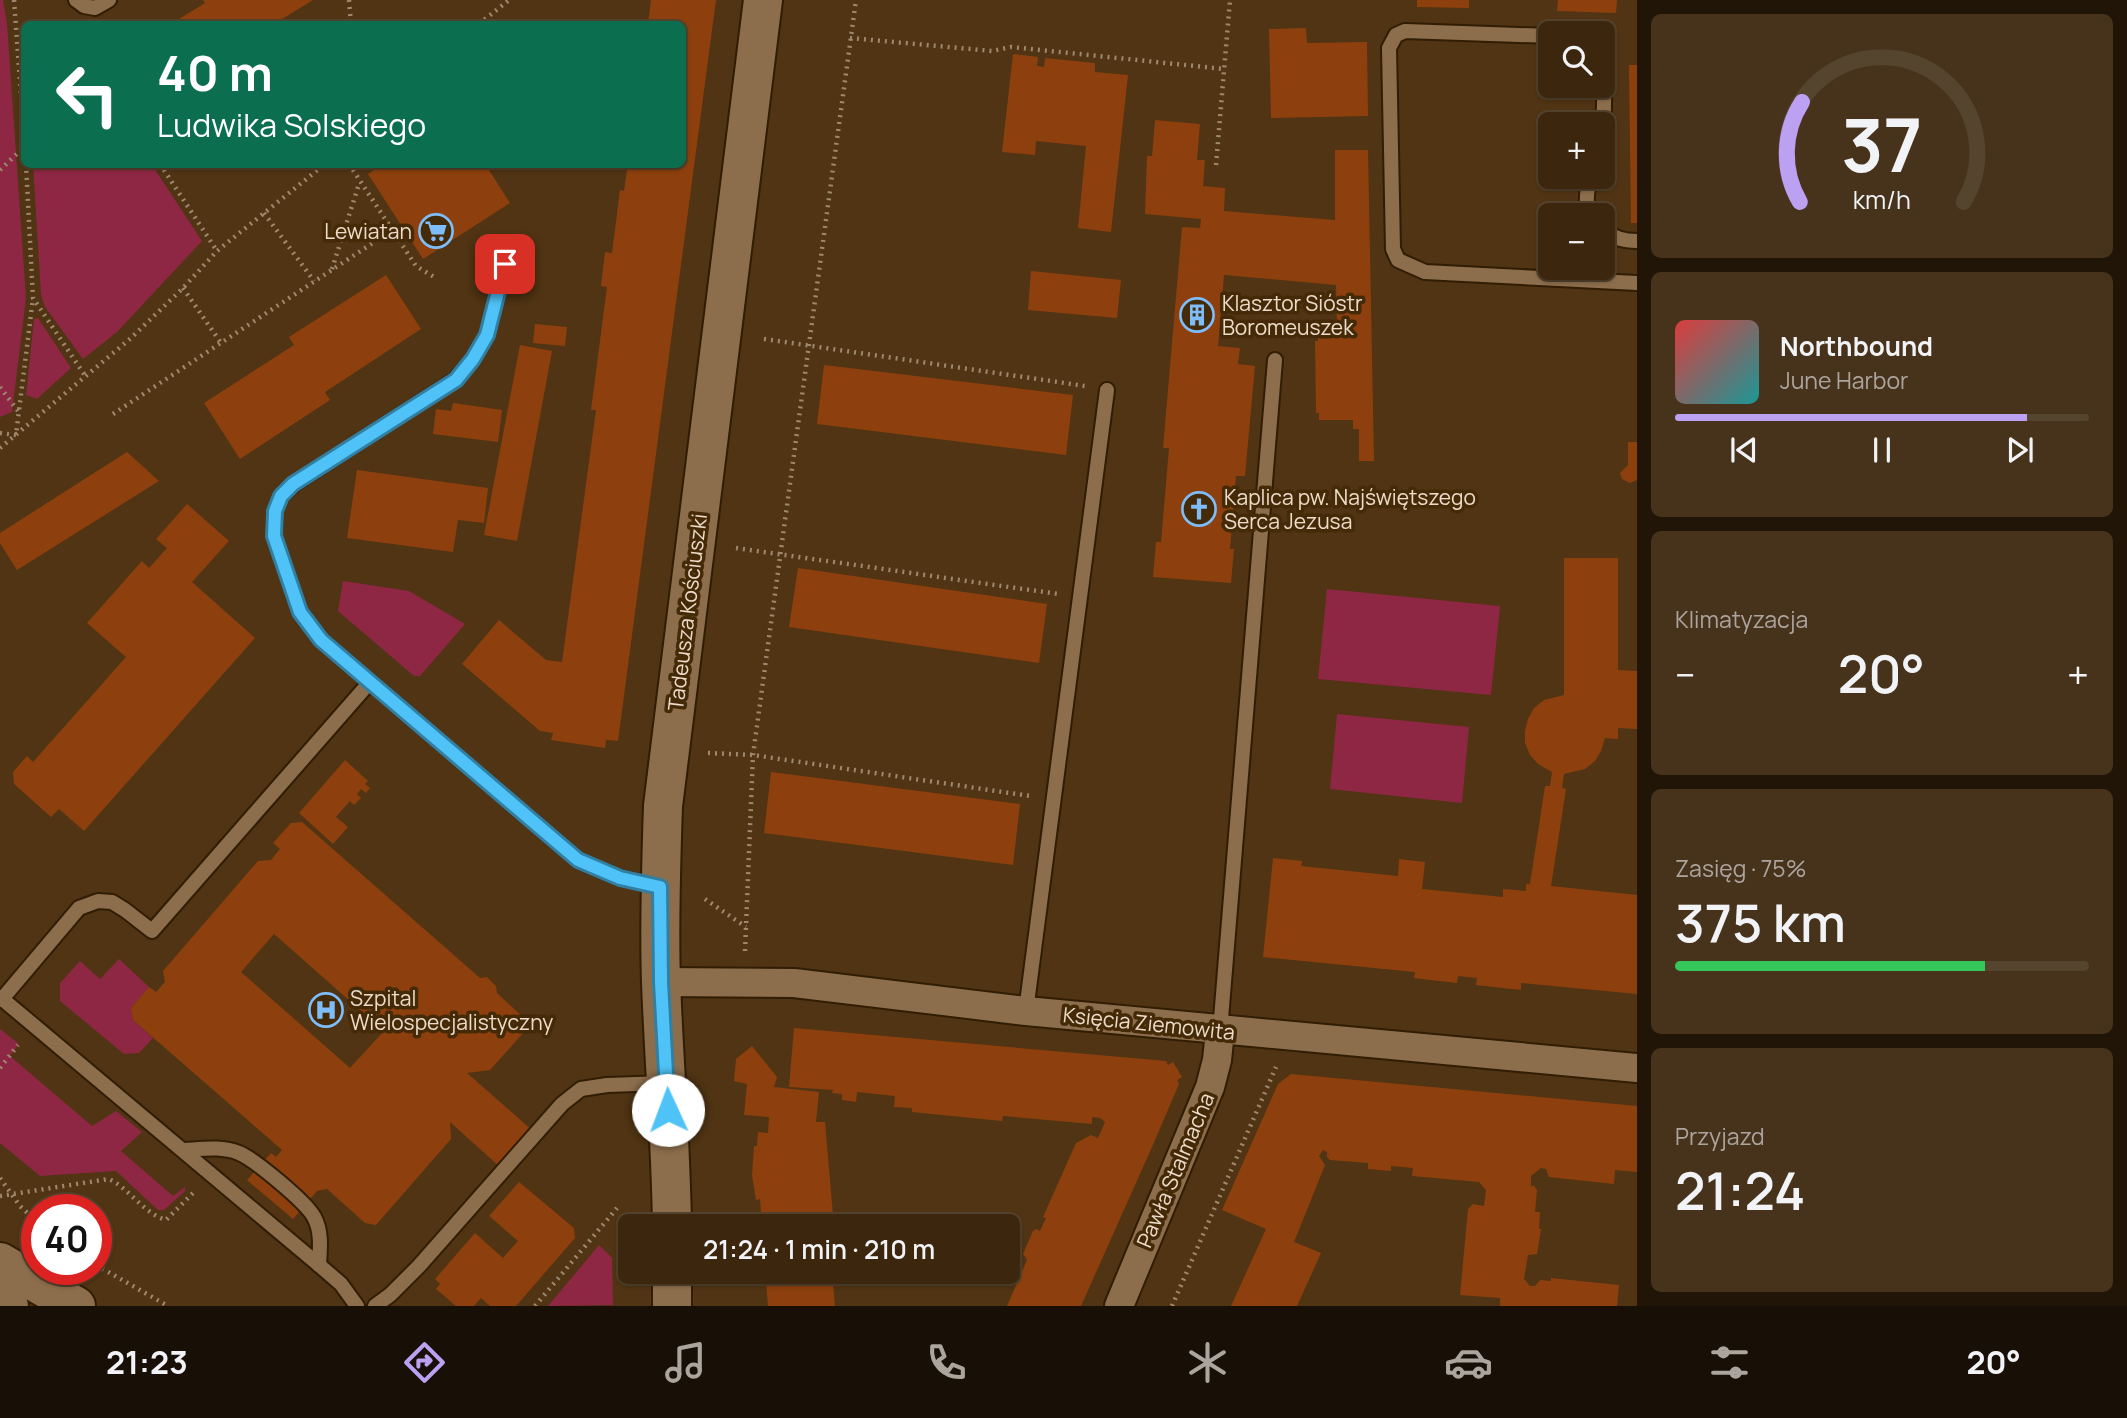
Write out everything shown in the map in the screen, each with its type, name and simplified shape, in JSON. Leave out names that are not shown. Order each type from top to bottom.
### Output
[{"type":"street","name":"Tadeusza Kościuszki","points":[[672,1214],[661,982],[660,887],[665,792],[763,0]]},
{"type":"street","name":"Księcia Ziemowita","points":[[661,982],[794,983],[1220,1031],[1637,1068]]},
{"type":"street","name":"Pawła Stalmacha","points":[[1119,1306],[1210,1087],[1217,1060],[1220,1031]]},
{"type":"street","points":[[0,1262],[76,1306]]},
{"type":"street","points":[[672,1284],[673,1306]]},
{"type":"street","points":[[0,1297],[9,1306]]},
{"type":"lane","points":[[76,0],[85,6],[96,8],[110,0]]},
{"type":"lane","points":[[1538,36],[1405,31],[1396,36],[1389,48],[1393,248],[1398,260],[1425,272],[1637,283]]},
{"type":"lane","points":[[1615,237],[1637,241]]},
{"type":"lane","points":[[505,264],[487,335],[456,380],[293,484],[281,496],[275,511],[274,536],[300,612],[321,640],[578,860],[620,878],[660,887]]},
{"type":"lane","points":[[1220,1031],[1275,360]]},
{"type":"lane","points":[[1026,1011],[1107,390]]},
{"type":"lane","points":[[357,1306],[341,1284],[320,1265],[1,998],[79,908],[98,901],[112,902],[152,931],[370,682]]},
{"type":"lane","points":[[375,1306],[419,1266],[562,1104],[581,1089],[607,1085],[667,1083]]},
{"type":"lane","points":[[185,1150],[216,1148],[239,1153],[256,1163],[314,1217],[320,1239],[320,1265]]},
{"type":"path","points":[[14,0],[21,74]]},
{"type":"path","points":[[349,0],[351,21]]},
{"type":"path","points":[[483,21],[509,0]]},
{"type":"path","points":[[745,951],[753,755],[856,0]]},
{"type":"path","points":[[1216,165],[1230,0]]},
{"type":"path","points":[[850,38],[992,51],[1010,47],[1224,69]]},
{"type":"path","points":[[0,170],[21,150]]},
{"type":"path","points":[[16,435],[33,299],[26,168]]},
{"type":"path","points":[[163,168],[217,251]]},
{"type":"path","points":[[0,448],[86,377],[183,288],[217,251],[320,168]]},
{"type":"path","points":[[351,168],[390,231],[416,266],[434,277]]},
{"type":"path","points":[[332,269],[360,183]]},
{"type":"path","points":[[264,213],[314,281]]},
{"type":"path","points":[[113,414],[390,231]]},
{"type":"path","points":[[183,288],[221,343]]},
{"type":"path","points":[[33,299],[86,377]]},
{"type":"path","points":[[764,339],[1107,390]]},
{"type":"path","points":[[0,387],[19,412]]},
{"type":"path","points":[[0,433],[16,435]]},
{"type":"path","points":[[736,548],[1080,597]]},
{"type":"path","points":[[708,753],[753,755],[1054,800]]},
{"type":"path","points":[[705,899],[746,927]]},
{"type":"path","points":[[0,1068],[19,1044],[9,1037]]},
{"type":"path","points":[[1172,1306],[1276,1067]]},
{"type":"path","points":[[0,1196],[109,1179],[118,1183],[155,1217],[166,1220],[213,1174]]},
{"type":"path","points":[[0,1178],[21,1205]]},
{"type":"path","points":[[535,1306],[617,1208]]},
{"type":"path","points":[[112,1274],[168,1306]]},
{"type":"shaded area","points":[[0,0],[3,0],[7,23],[26,298],[12,412],[0,417]]},
{"type":"shaded area","points":[[33,168],[154,168],[202,241],[117,332],[83,359],[45,307],[41,295]]},
{"type":"shaded area","points":[[38,318],[71,368],[37,399],[26,395],[34,319]]},
{"type":"shaded area","points":[[343,581],[409,591],[465,624],[420,676],[414,676],[338,611]]},
{"type":"shaded area","points":[[1327,589],[1500,606],[1491,695],[1318,679]]},
{"type":"shaded area","points":[[1337,714],[1469,727],[1462,803],[1330,789]]},
{"type":"shaded area","points":[[119,959],[149,987],[131,1008],[133,1020],[153,1038],[139,1053],[124,1054],[60,1001],[60,983],[80,961],[100,979]]},
{"type":"shaded area","points":[[0,1029],[19,1044],[10,1056],[92,1126],[116,1111],[142,1132],[121,1151],[173,1196],[185,1187],[185,1191],[164,1210],[158,1210],[116,1171],[40,1176],[0,1143]]},
{"type":"shaded area","points":[[599,1245],[612,1258],[613,1305],[548,1306]]},
{"type":"building","points":[[203,0],[313,0],[279,21],[176,21],[205,3]]},
{"type":"building","points":[[651,0],[716,0],[618,741],[606,740],[605,748],[551,740],[553,733],[540,731],[462,664],[499,620],[546,660],[562,662],[596,410],[591,410],[607,287],[601,286],[605,252],[612,253],[620,190],[624,191],[627,168],[686,168],[686,21],[648,21]]},
{"type":"building","points":[[1417,0],[1469,0],[1469,8],[1417,7]]},
{"type":"building","points":[[1558,0],[1617,0],[1616,13],[1557,11]]},
{"type":"building","points":[[1306,28],[1307,43],[1367,42],[1368,116],[1271,118],[1269,29]]},
{"type":"building","points":[[1013,54],[1038,57],[1037,66],[1044,67],[1045,58],[1095,63],[1095,72],[1128,75],[1111,232],[1078,228],[1086,146],[1036,141],[1035,155],[1002,152]]},
{"type":"building","points":[[1629,65],[1637,65],[1637,223],[1631,223]]},
{"type":"building","points":[[1155,120],[1200,124],[1197,160],[1205,160],[1203,186],[1225,188],[1224,211],[1335,220],[1335,150],[1368,150],[1374,461],[1359,461],[1359,429],[1353,429],[1353,420],[1319,420],[1319,413],[1316,413],[1315,341],[1318,341],[1318,324],[1337,323],[1336,285],[1224,275],[1218,346],[1240,348],[1238,364],[1255,366],[1245,476],[1236,476],[1230,549],[1234,549],[1231,583],[1153,577],[1156,542],[1161,542],[1169,448],[1163,448],[1182,227],[1200,228],[1201,219],[1145,214],[1147,156],[1152,156]]},
{"type":"building","name":"Lewiatan","points":[[378,168],[488,168],[510,203],[423,259],[368,174]]},
{"type":"building","points":[[1031,271],[1121,280],[1117,318],[1028,310]]},
{"type":"building","points":[[386,275],[421,329],[325,392],[330,400],[240,459],[204,403],[294,345],[289,337]]},
{"type":"building","points":[[535,324],[567,327],[565,346],[533,343]]},
{"type":"building","points":[[520,345],[552,351],[517,541],[484,535]]},
{"type":"building","points":[[824,365],[1073,395],[1066,455],[817,424]]},
{"type":"building","points":[[453,403],[502,410],[498,442],[433,434],[436,409],[451,411]]},
{"type":"building","points":[[1628,442],[1637,442],[1637,480],[1630,483],[1622,479],[1620,473],[1628,465]]},
{"type":"building","points":[[127,452],[159,481],[17,570],[0,543],[0,533]]},
{"type":"building","points":[[357,470],[488,488],[484,523],[458,520],[453,552],[347,538]]},
{"type":"building","points":[[187,504],[229,541],[192,582],[255,638],[84,831],[59,809],[51,817],[14,784],[13,772],[27,756],[33,762],[126,657],[87,623],[142,561],[149,568],[167,548],[156,539]]},
{"type":"building","points":[[1564,558],[1618,558],[1618,670],[1637,671],[1637,729],[1618,728],[1618,739],[1605,738],[1595,761],[1585,769],[1564,774],[1562,788],[1566,789],[1551,886],[1637,895],[1637,994],[1521,983],[1521,990],[1476,985],[1477,978],[1458,976],[1457,983],[1414,978],[1415,972],[1263,957],[1273,858],[1302,861],[1301,866],[1398,876],[1399,859],[1425,862],[1422,889],[1503,897],[1503,889],[1526,891],[1526,884],[1530,884],[1545,786],[1550,786],[1552,772],[1538,764],[1530,755],[1525,743],[1525,731],[1534,708],[1544,700],[1564,695]]},
{"type":"building","points":[[798,568],[1047,604],[1039,663],[789,627]]},
{"type":"building","points":[[345,760],[368,781],[365,784],[370,788],[366,793],[361,789],[357,794],[361,798],[354,805],[350,801],[336,817],[348,827],[333,844],[299,813]]},
{"type":"building","points":[[771,772],[1020,804],[1013,865],[764,833]]},
{"type":"building","points":[[302,822],[480,978],[487,977],[496,986],[497,993],[523,1017],[524,1032],[490,1070],[467,1073],[542,1139],[510,1176],[450,1122],[451,1139],[376,1225],[365,1223],[327,1189],[317,1191],[293,1219],[247,1180],[271,1153],[276,1157],[282,1150],[133,1020],[131,1008],[149,987],[156,992],[165,982],[163,971],[258,861],[271,860],[280,849],[273,843],[291,823]],"holes":[[[274,934],[384,1031],[350,1068],[241,972]]]},
{"type":"building","points":[[794,1028],[1166,1061],[1168,1065],[1173,1062],[1182,1077],[1177,1080],[1179,1084],[1081,1306],[1007,1306],[1017,1284],[1020,1284],[1020,1276],[1027,1260],[1023,1254],[1033,1231],[1040,1231],[1046,1218],[1043,1217],[1076,1143],[1091,1135],[1098,1138],[1105,1122],[1100,1118],[1092,1117],[1092,1124],[1003,1116],[1002,1121],[912,1112],[912,1108],[894,1107],[895,1096],[857,1092],[856,1102],[842,1100],[842,1094],[832,1093],[833,1090],[789,1087]]},
{"type":"building","points":[[752,1046],[777,1077],[774,1087],[819,1092],[816,1122],[825,1122],[833,1214],[761,1214],[760,1199],[756,1200],[752,1175],[754,1146],[757,1146],[758,1132],[768,1133],[769,1117],[744,1115],[747,1084],[734,1081],[736,1059]]},
{"type":"building","points":[[1291,1074],[1637,1106],[1637,1172],[1615,1170],[1614,1184],[1549,1177],[1546,1169],[1541,1168],[1531,1176],[1531,1186],[1537,1190],[1535,1212],[1540,1212],[1541,1229],[1537,1254],[1528,1255],[1524,1279],[1530,1286],[1535,1286],[1540,1280],[1551,1281],[1551,1278],[1619,1285],[1617,1306],[1500,1306],[1500,1298],[1460,1295],[1468,1209],[1473,1204],[1484,1206],[1486,1190],[1479,1182],[1412,1176],[1413,1168],[1391,1166],[1391,1171],[1368,1169],[1368,1163],[1330,1160],[1327,1152],[1323,1150],[1319,1156],[1325,1165],[1294,1242],[1321,1253],[1297,1306],[1231,1306],[1266,1229],[1222,1210],[1278,1084]]},
{"type":"building","points":[[519,1182],[574,1228],[575,1238],[516,1306],[490,1306],[481,1298],[474,1306],[456,1306],[436,1289],[440,1284],[435,1279],[475,1233],[503,1258],[518,1241],[489,1216]]},
{"type":"building","points":[[766,1284],[833,1284],[835,1306],[768,1306]]},
{"type":"place","name":"Lewiatan","points":[[436,231]]},
{"type":"place","name":"Klasztor Sióstr Boromeuszek","points":[[1197,315]]},
{"type":"place","name":"Kaplica pw. Najświętszego Serca Jezusa","points":[[1199,509]]},
{"type":"place","name":"Szpital Wielospecjalistyczny","points":[[326,1010]]},
{"type":"route","points":[[505,264],[487,335],[456,380],[293,484],[281,496],[275,511],[274,536],[300,612],[321,640],[578,860],[620,878],[660,887],[661,982],[668,1110]]}]
